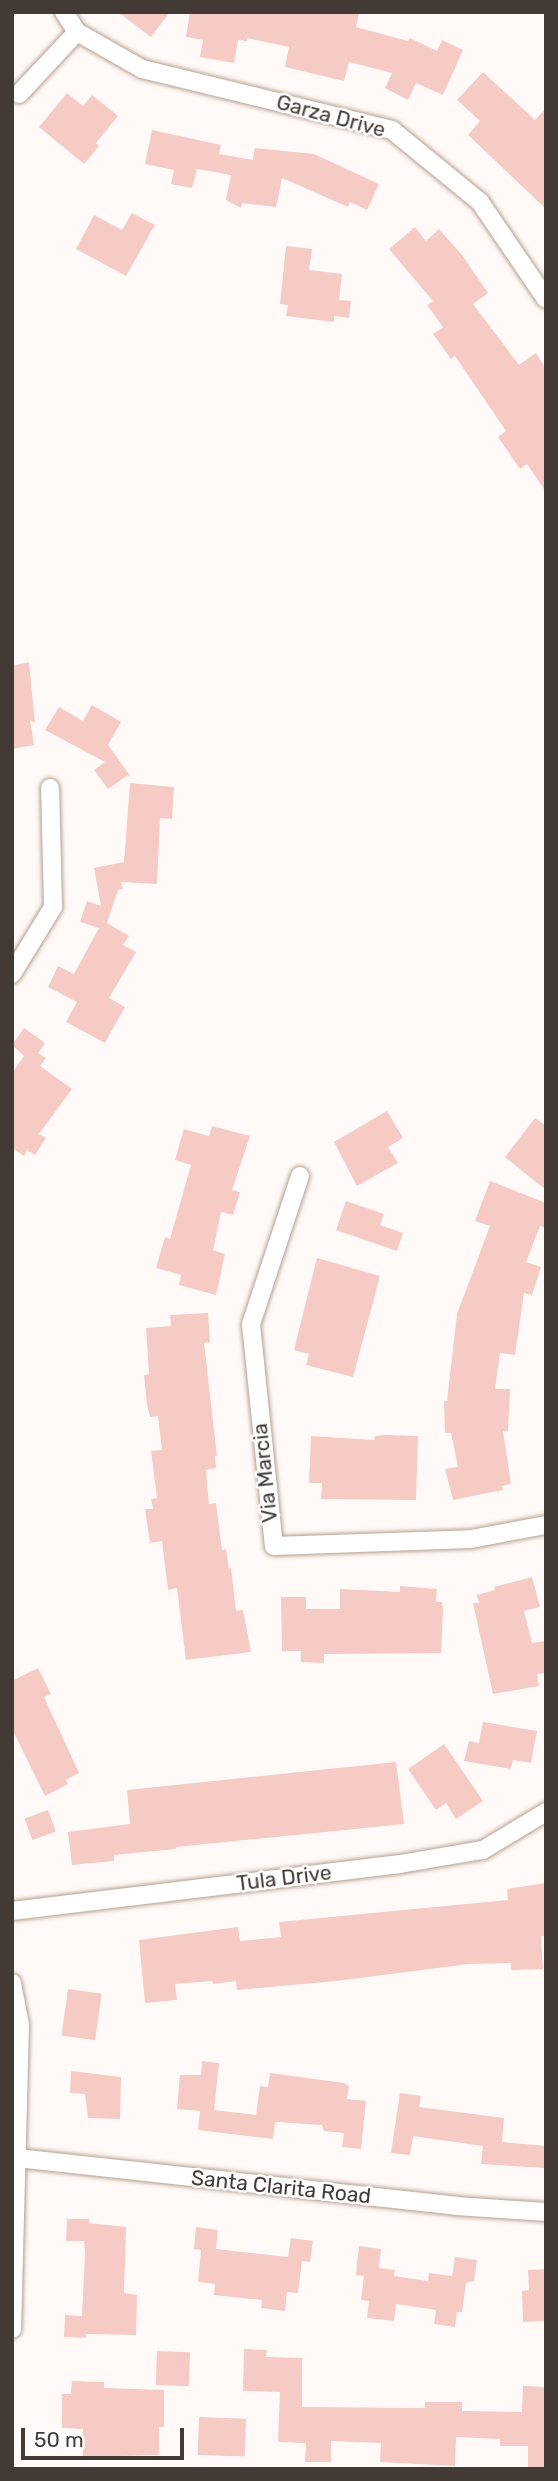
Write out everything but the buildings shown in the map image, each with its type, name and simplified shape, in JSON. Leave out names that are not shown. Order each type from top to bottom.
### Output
[{"type":"street","name":"Garza Drive","points":[[64,12],[76,32],[142,69],[392,130],[480,201],[546,299]]},
{"type":"street","points":[[19,94],[76,32]]},
{"type":"street","points":[[12,974],[53,907],[50,788]]},
{"type":"street","name":"Via Marcia","points":[[300,1176],[251,1324],[274,1546],[471,1539],[546,1525]]},
{"type":"street","name":"Tula Drive","points":[[12,1911],[400,1864],[483,1850],[546,1812]]},
{"type":"street","points":[[12,1983],[20,2025],[12,2329]]},
{"type":"street","name":"Santa Clarita Road","points":[[17,2158],[456,2206],[546,2212]]}]
